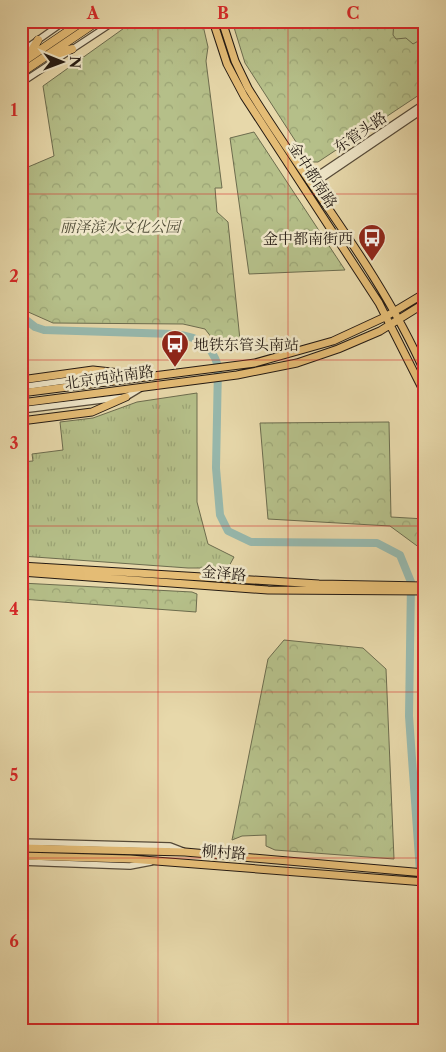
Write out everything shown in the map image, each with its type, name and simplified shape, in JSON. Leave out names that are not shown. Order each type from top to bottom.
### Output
[{"type":"highway","points":[[21,73],[44,58],[83,21]]},
{"type":"highway","points":[[23,62],[98,21]]},
{"type":"highway","points":[[23,62],[38,40]]},
{"type":"highway","points":[[44,58],[72,50]]},
{"type":"main road","name":"金中都南路","points":[[213,21],[228,64],[244,96],[390,314],[398,320],[425,373]]},
{"type":"main road","name":"金中都南路","points":[[222,21],[248,88],[362,259],[390,314],[391,325],[425,394]]},
{"type":"main road","name":"北京西站南路","points":[[21,393],[203,371],[295,353],[333,341],[390,314],[425,293]]},
{"type":"main road","name":"北京西站南路","points":[[21,403],[236,375],[297,363],[338,349],[391,325],[425,303]]},
{"type":"main road","points":[[21,380],[93,370],[120,373]]},
{"type":"main road","points":[[21,421],[92,412],[126,397]]},
{"type":"main road","name":"金泽路","points":[[21,566],[424,589]]},
{"type":"main road","name":"金泽路","points":[[21,572],[268,590],[396,588]]},
{"type":"main road","name":"柳村路","points":[[21,848],[185,852],[425,874]]},
{"type":"main road","name":"柳村路","points":[[21,856],[130,859],[425,882]]},
{"type":"street","points":[[21,52],[65,21]]},
{"type":"street","points":[[21,83],[115,21]]},
{"type":"street","name":"东管头路","points":[[311,183],[425,103]]},
{"type":"street","name":"东管头路","points":[[311,183],[425,108]]},
{"type":"street","points":[[21,388],[120,373],[144,378]]},
{"type":"street","points":[[21,410],[126,397],[145,386]]},
{"type":"street","points":[[21,842],[170,846],[185,852]]},
{"type":"street","points":[[21,862],[130,866],[153,862]]},
{"type":"green space","name":"丽泽滨水文化公园","points":[[134,21],[202,21],[208,47],[206,61],[222,188],[215,188],[217,212],[228,222],[241,350],[222,351],[205,329],[183,324],[53,323],[26,311],[22,302],[21,170],[54,156],[43,86]]},
{"type":"green space","points":[[232,21],[425,21],[425,91],[318,162],[309,162],[245,63]]},
{"type":"green space","points":[[394,21],[425,21],[425,44],[420,40],[413,44],[406,38],[396,39],[393,35]]},
{"type":"green space","points":[[254,132],[345,270],[249,274],[230,138]]},
{"type":"green space","points":[[197,393],[197,502],[208,544],[234,557],[228,568],[188,568],[21,556],[21,462],[33,461],[32,454],[63,450],[60,422],[93,418],[137,402]]},
{"type":"green space","points":[[389,422],[391,517],[425,519],[424,551],[390,526],[268,519],[260,423]]},
{"type":"green space","points":[[21,583],[192,592],[197,594],[196,612],[21,599]]},
{"type":"green space","points":[[284,640],[363,648],[386,669],[394,859],[275,850],[266,846],[266,835],[242,836],[232,840],[268,659]]},
{"type":"waterway","points":[[21,316],[35,327],[44,330],[174,334],[190,337],[202,342],[212,352],[218,366],[216,468],[220,515],[228,531],[251,542],[377,543],[400,555],[411,582],[409,716],[425,943]]},
{"type":"place","name":"金中都南街西","points":[[372,262]]},
{"type":"place","name":"地铁东管头南站","points":[[175,368]]}]
